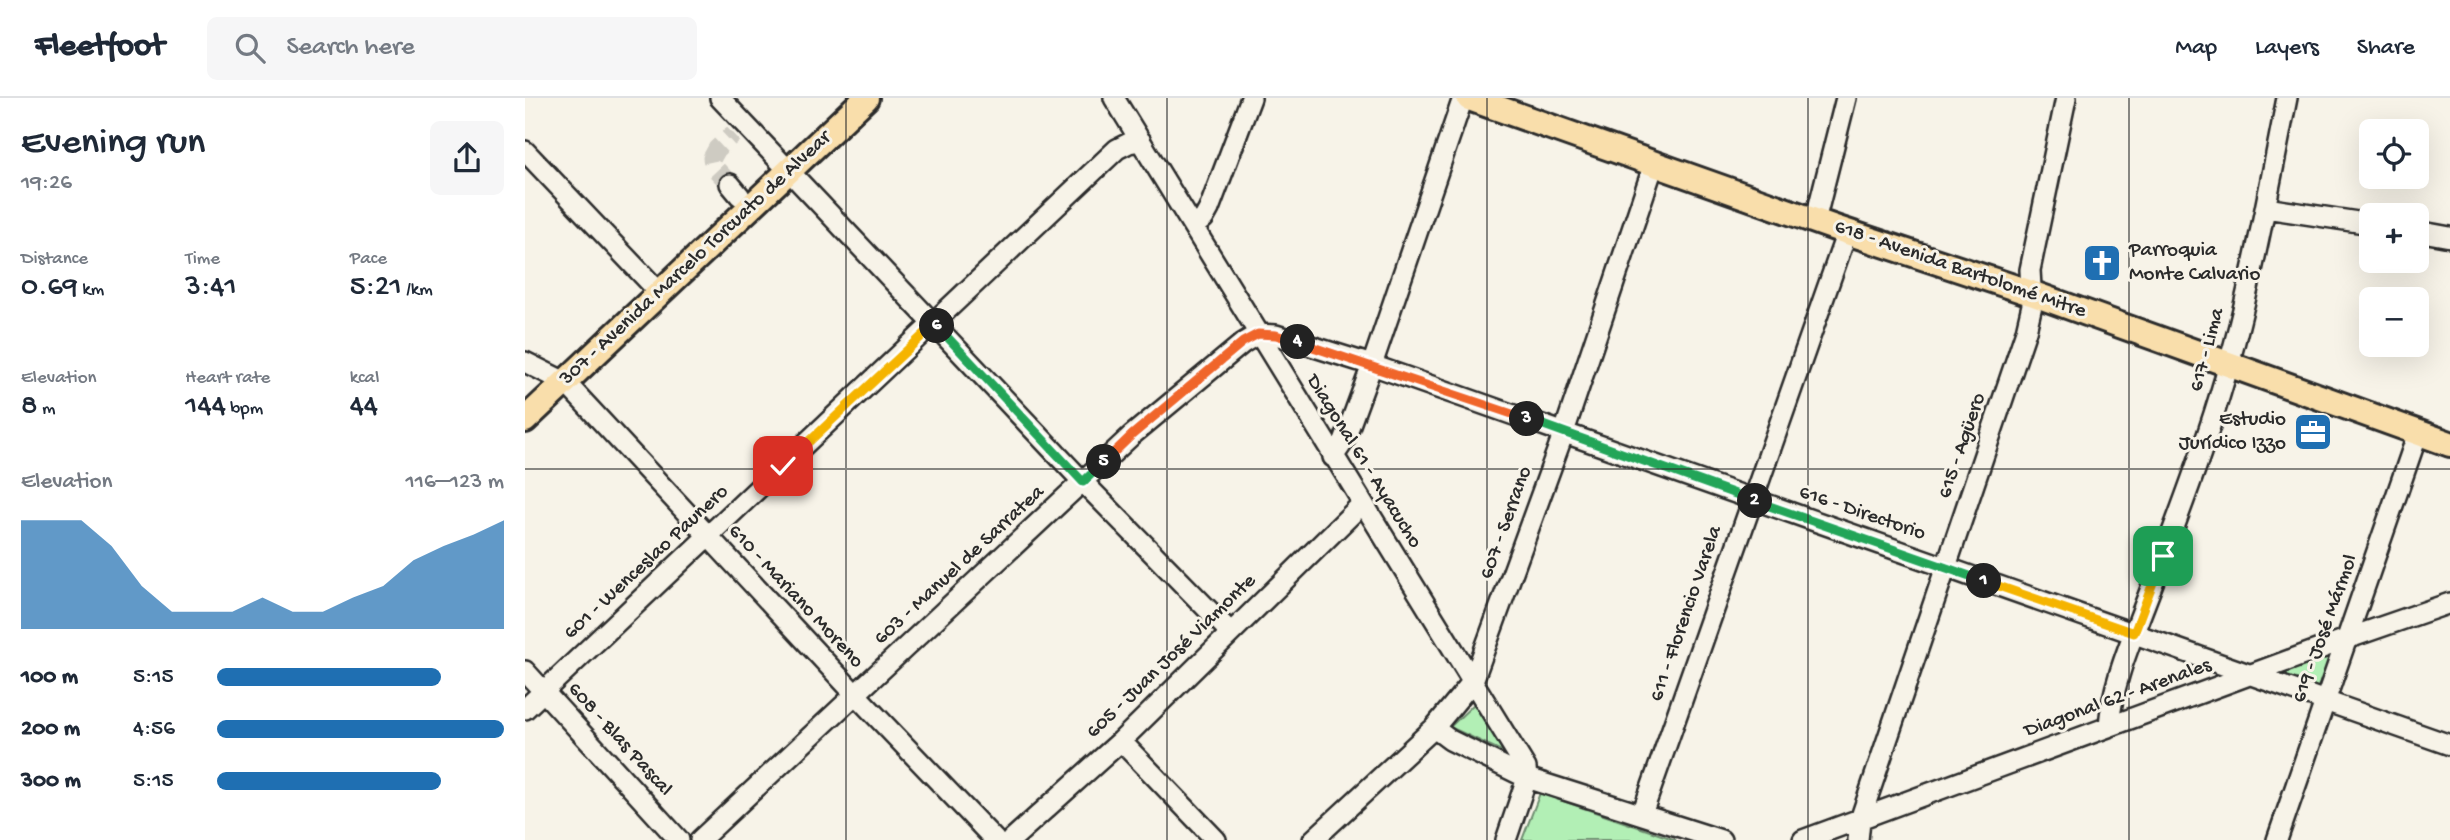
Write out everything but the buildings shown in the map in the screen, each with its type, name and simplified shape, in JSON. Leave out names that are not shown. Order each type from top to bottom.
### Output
[{"type":"main road","name":"307 - Avenida Marcelo Torcuato de Alvear","points":[[655,287],[735,190],[784,165],[845,98]]},
{"type":"main road","name":"307 - Avenida Marcelo Torcuato de Alvear","points":[[525,420],[559,378],[784,165],[866,98]]},
{"type":"main road","name":"618 - Avenida Bartolomé Mitre","points":[[1469,98],[1507,104],[1654,164],[2031,293],[2450,444]]},
{"type":"main road","name":"307 - Avenida Marcelo Torcuato de Alvear","points":[[525,400],[559,378]]},
{"type":"street","points":[[720,98],[739,129],[784,165],[1083,482],[1230,632]]},
{"type":"street","name":"Diagonal 61 - Ayacucho","points":[[1114,98],[1526,768],[1527,778]]},
{"type":"street","points":[[1194,227],[1209,209],[1251,98]]},
{"type":"street","points":[[1333,457],[1344,441],[1372,365],[1464,98]]},
{"type":"street","points":[[1815,221],[1846,98]]},
{"type":"street","name":"615 - Agüero","points":[[1858,840],[1860,820],[2025,331],[2032,305],[2030,270],[2066,98]]},
{"type":"street","name":"617 - Lima","points":[[2109,726],[2112,701],[2134,633],[2209,429],[2229,365],[2266,208],[2287,98]]},
{"type":"street","name":"601 - Wenceslao Paunero","points":[[525,709],[1117,149],[1141,141]]},
{"type":"street","points":[[525,151],[655,287]]},
{"type":"street","name":"607 - Serrano","points":[[1313,840],[1434,728],[1473,681],[1564,432],[1654,164]]},
{"type":"street","points":[[2266,208],[2359,222]]},
{"type":"street","name":"611 - Florencio Varela","points":[[1642,814],[1847,232]]},
{"type":"street","points":[[2429,233],[2450,237]]},
{"type":"street","name":"616 - Directorio","points":[[1258,334],[1276,335],[1372,365],[2450,745]]},
{"type":"street","name":"603 - Manuel de Sarratea","points":[[700,840],[1132,435],[1243,342],[1258,334]]},
{"type":"street","points":[[525,362],[559,378]]},
{"type":"street","name":"610 - Mariano Moreno","points":[[559,378],[995,840]]},
{"type":"street","name":"619 - José Mármol","points":[[2277,840],[2419,433]]},
{"type":"street","name":"605 - Juan José Viamonte","points":[[1011,840],[1121,741],[1362,504]]},
{"type":"street","name":"Diagonal 62 - Arenales","points":[[1803,840],[2450,603]]},
{"type":"street","name":"608 - Blas Pascal","points":[[525,671],[679,840]]},
{"type":"street","points":[[1434,728],[1450,740],[1527,778],[1721,840]]},
{"type":"street","points":[[1121,741],[1216,840]]},
{"type":"street","points":[[1506,840],[1527,778]]},
{"type":"green space","points":[[2332,653],[2317,691],[2274,674]]},
{"type":"green space","points":[[1477,701],[1510,755],[1450,727]]},
{"type":"green space","points":[[1540,793],[1676,840],[1522,840]]},
{"type":"tunnel","points":[[730,184],[714,167],[712,158],[717,149],[733,134]]},
{"type":"place","name":"Parroquia Monte Calvario","points":[[2102,263]]},
{"type":"place","name":"Estudio Jurídico Izzo","points":[[2313,432]]},
{"type":"route","points":[[783,466],[935,324],[1083,482],[1132,435],[1243,342],[1258,334],[1276,335],[1372,365],[2134,633],[2163,556]]}]
